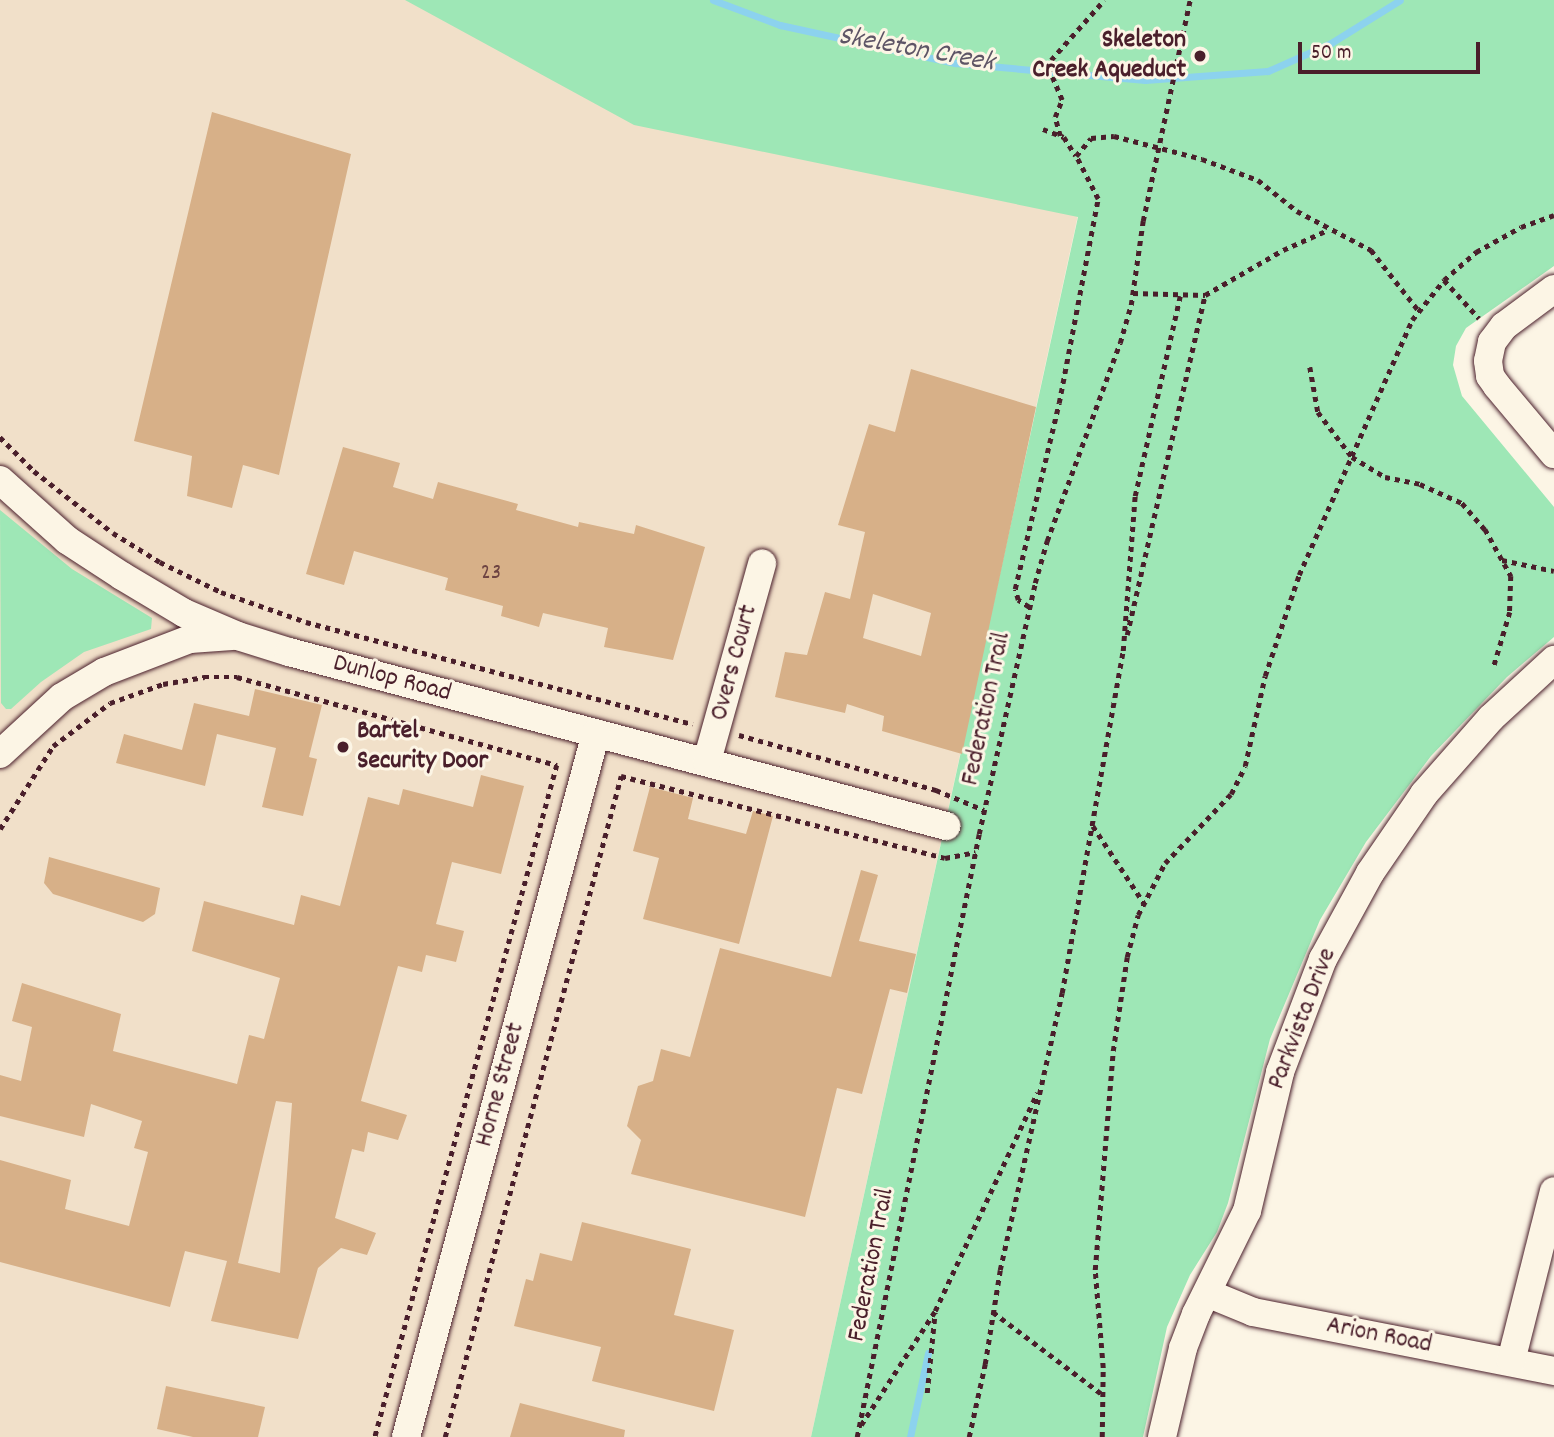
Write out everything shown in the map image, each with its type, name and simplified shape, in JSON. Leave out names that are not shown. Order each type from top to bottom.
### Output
[{"type":"street","points":[[1554,289],[1492,346],[1490,376],[1554,454]]},
{"type":"street","name":"Dunlop Road","points":[[0,480],[67,540],[184,613],[238,636],[946,827]]},
{"type":"street","name":"Overs Court","points":[[707,761],[762,565]]},
{"type":"street","points":[[0,754],[62,697],[104,672],[190,639],[238,636]]},
{"type":"street","name":"Parkvista Drive","points":[[1162,1437],[1183,1348],[1207,1293],[1241,1228],[1280,1072],[1304,1002],[1343,921],[1376,864],[1453,757],[1506,703],[1554,660]]},
{"type":"street","name":"Horne Street","points":[[406,1437],[596,733]]},
{"type":"street","points":[[1511,1362],[1554,1191]]},
{"type":"street","name":"Arion Road","points":[[1207,1293],[1253,1312],[1554,1371]]},
{"type":"path","points":[[1029,607],[1018,600],[1016,589],[1062,390],[1098,199],[1076,156],[1060,136],[1055,117],[1062,100],[1048,67],[1051,60],[1104,0]]},
{"type":"path","name":"Federation Trail","points":[[857,1437],[975,852],[1029,607],[1047,541],[1100,400],[1133,293],[1143,221],[1190,0]]},
{"type":"path","points":[[1043,129],[1060,136]]},
{"type":"path","points":[[1076,156],[1091,138],[1114,136],[1202,159],[1258,180],[1297,211],[1371,250],[1419,311]]},
{"type":"path","points":[[1102,1437],[1103,1395],[1095,1270],[1113,1051],[1128,957],[1144,903],[1166,863],[1231,794],[1245,766],[1265,677],[1295,587],[1395,356],[1419,311],[1444,280],[1496,239],[1554,215]]},
{"type":"path","points":[[1133,293],[1205,295],[1283,250],[1329,229]]},
{"type":"path","points":[[1444,280],[1492,346]]},
{"type":"path","points":[[969,1437],[993,1312],[1062,993],[1123,651],[1205,295]]},
{"type":"path","points":[[1123,651],[1135,496],[1180,296]]},
{"type":"path","points":[[1310,367],[1318,412],[1352,457],[1385,477],[1420,484],[1462,503],[1485,529],[1511,576],[1510,612],[1494,666]]},
{"type":"path","points":[[0,437],[33,471],[113,533],[160,562],[220,592],[306,622],[716,729],[936,790],[984,811]]},
{"type":"path","points":[[1501,559],[1554,571]]},
{"type":"path","points":[[0,829],[52,746],[110,703],[163,684],[204,677],[237,677],[557,765],[375,1437]]},
{"type":"path","points":[[444,1437],[621,776],[945,858],[975,852]]},
{"type":"path","points":[[1092,825],[1144,903]]},
{"type":"path","points":[[858,1430],[935,1311],[1042,1083]]},
{"type":"path","points":[[927,1393],[935,1311]]},
{"type":"path","points":[[993,1312],[1103,1395]]},
{"type":"shaded area","points":[[0,0],[1125,0],[811,1437],[0,1437]]},
{"type":"green space","points":[[405,0],[1554,0],[1554,266],[1466,328],[1456,346],[1453,365],[1462,396],[1554,507],[1554,637],[1507,677],[1431,756],[1366,842],[1320,920],[1270,1039],[1228,1203],[1217,1232],[1190,1275],[1167,1327],[1143,1437],[811,1437],[1078,217],[634,125]]},
{"type":"green space","points":[[0,510],[72,569],[152,618],[151,629],[84,652],[41,682],[11,709],[6,709],[1,703]]},
{"type":"building","points":[[212,112],[351,154],[279,475],[243,465],[232,508],[187,496],[192,456],[134,441]]},
{"type":"building","points":[[911,369],[1036,407],[962,754],[882,731],[884,716],[847,704],[845,713],[775,697],[785,652],[807,655],[825,592],[850,599],[865,532],[838,525],[869,424],[895,432]],"holes":[[[873,594],[931,613],[921,656],[863,638]]]},
{"type":"building","points":[[343,447],[400,463],[393,487],[433,499],[438,482],[518,504],[516,510],[578,527],[579,522],[634,534],[636,525],[705,547],[673,660],[604,647],[608,628],[543,613],[539,627],[501,616],[503,606],[445,590],[448,578],[354,551],[344,585],[306,574]]},
{"type":"building","points":[[255,689],[322,705],[309,757],[317,759],[303,816],[262,807],[276,748],[217,734],[205,786],[116,763],[124,734],[182,750],[194,703],[249,716]]},
{"type":"building","points":[[481,775],[524,786],[501,874],[452,862],[436,924],[464,931],[456,962],[426,955],[422,972],[398,966],[361,1101],[407,1115],[398,1140],[368,1132],[364,1152],[352,1149],[335,1218],[376,1233],[367,1255],[341,1248],[318,1268],[298,1339],[211,1321],[227,1261],[185,1251],[170,1307],[0,1262],[0,1160],[71,1180],[65,1209],[129,1226],[148,1152],[134,1148],[142,1121],[91,1104],[84,1137],[0,1116],[0,1075],[21,1081],[32,1027],[12,1021],[22,983],[121,1014],[113,1051],[237,1084],[249,1035],[264,1039],[280,978],[192,951],[204,901],[294,925],[301,895],[340,906],[368,797],[399,805],[403,789],[473,807]],"holes":[[[276,1101],[292,1103],[280,1273],[238,1263]]]},
{"type":"building","points":[[650,787],[693,798],[688,819],[746,834],[753,811],[773,816],[739,944],[643,919],[659,858],[633,851]]},
{"type":"building","points":[[49,857],[160,888],[155,914],[143,922],[53,894],[44,883]]},
{"type":"building","points":[[861,870],[878,875],[859,941],[916,954],[907,993],[890,989],[862,1094],[837,1088],[805,1217],[631,1174],[641,1140],[627,1126],[638,1086],[653,1081],[661,1049],[690,1057],[720,948],[831,977]]},
{"type":"building","points":[[582,1222],[691,1249],[674,1315],[734,1330],[714,1411],[592,1381],[601,1347],[514,1326],[526,1279],[533,1281],[540,1253],[572,1261]]},
{"type":"building","points":[[166,1386],[265,1407],[258,1437],[193,1437],[157,1429]]},
{"type":"building","points":[[520,1403],[625,1430],[624,1437],[510,1437]]},
{"type":"waterway","name":"Skeleton Creek","points":[[713,0],[780,25],[955,63],[1145,80],[1268,71],[1331,43],[1400,0]]},
{"type":"waterway","points":[[910,1437],[928,1353]]},
{"type":"place","name":"Skeleton Creek Aqueduct","points":[[1200,56]]},
{"type":"place","name":"Bartel Security Door","points":[[343,747]]}]
